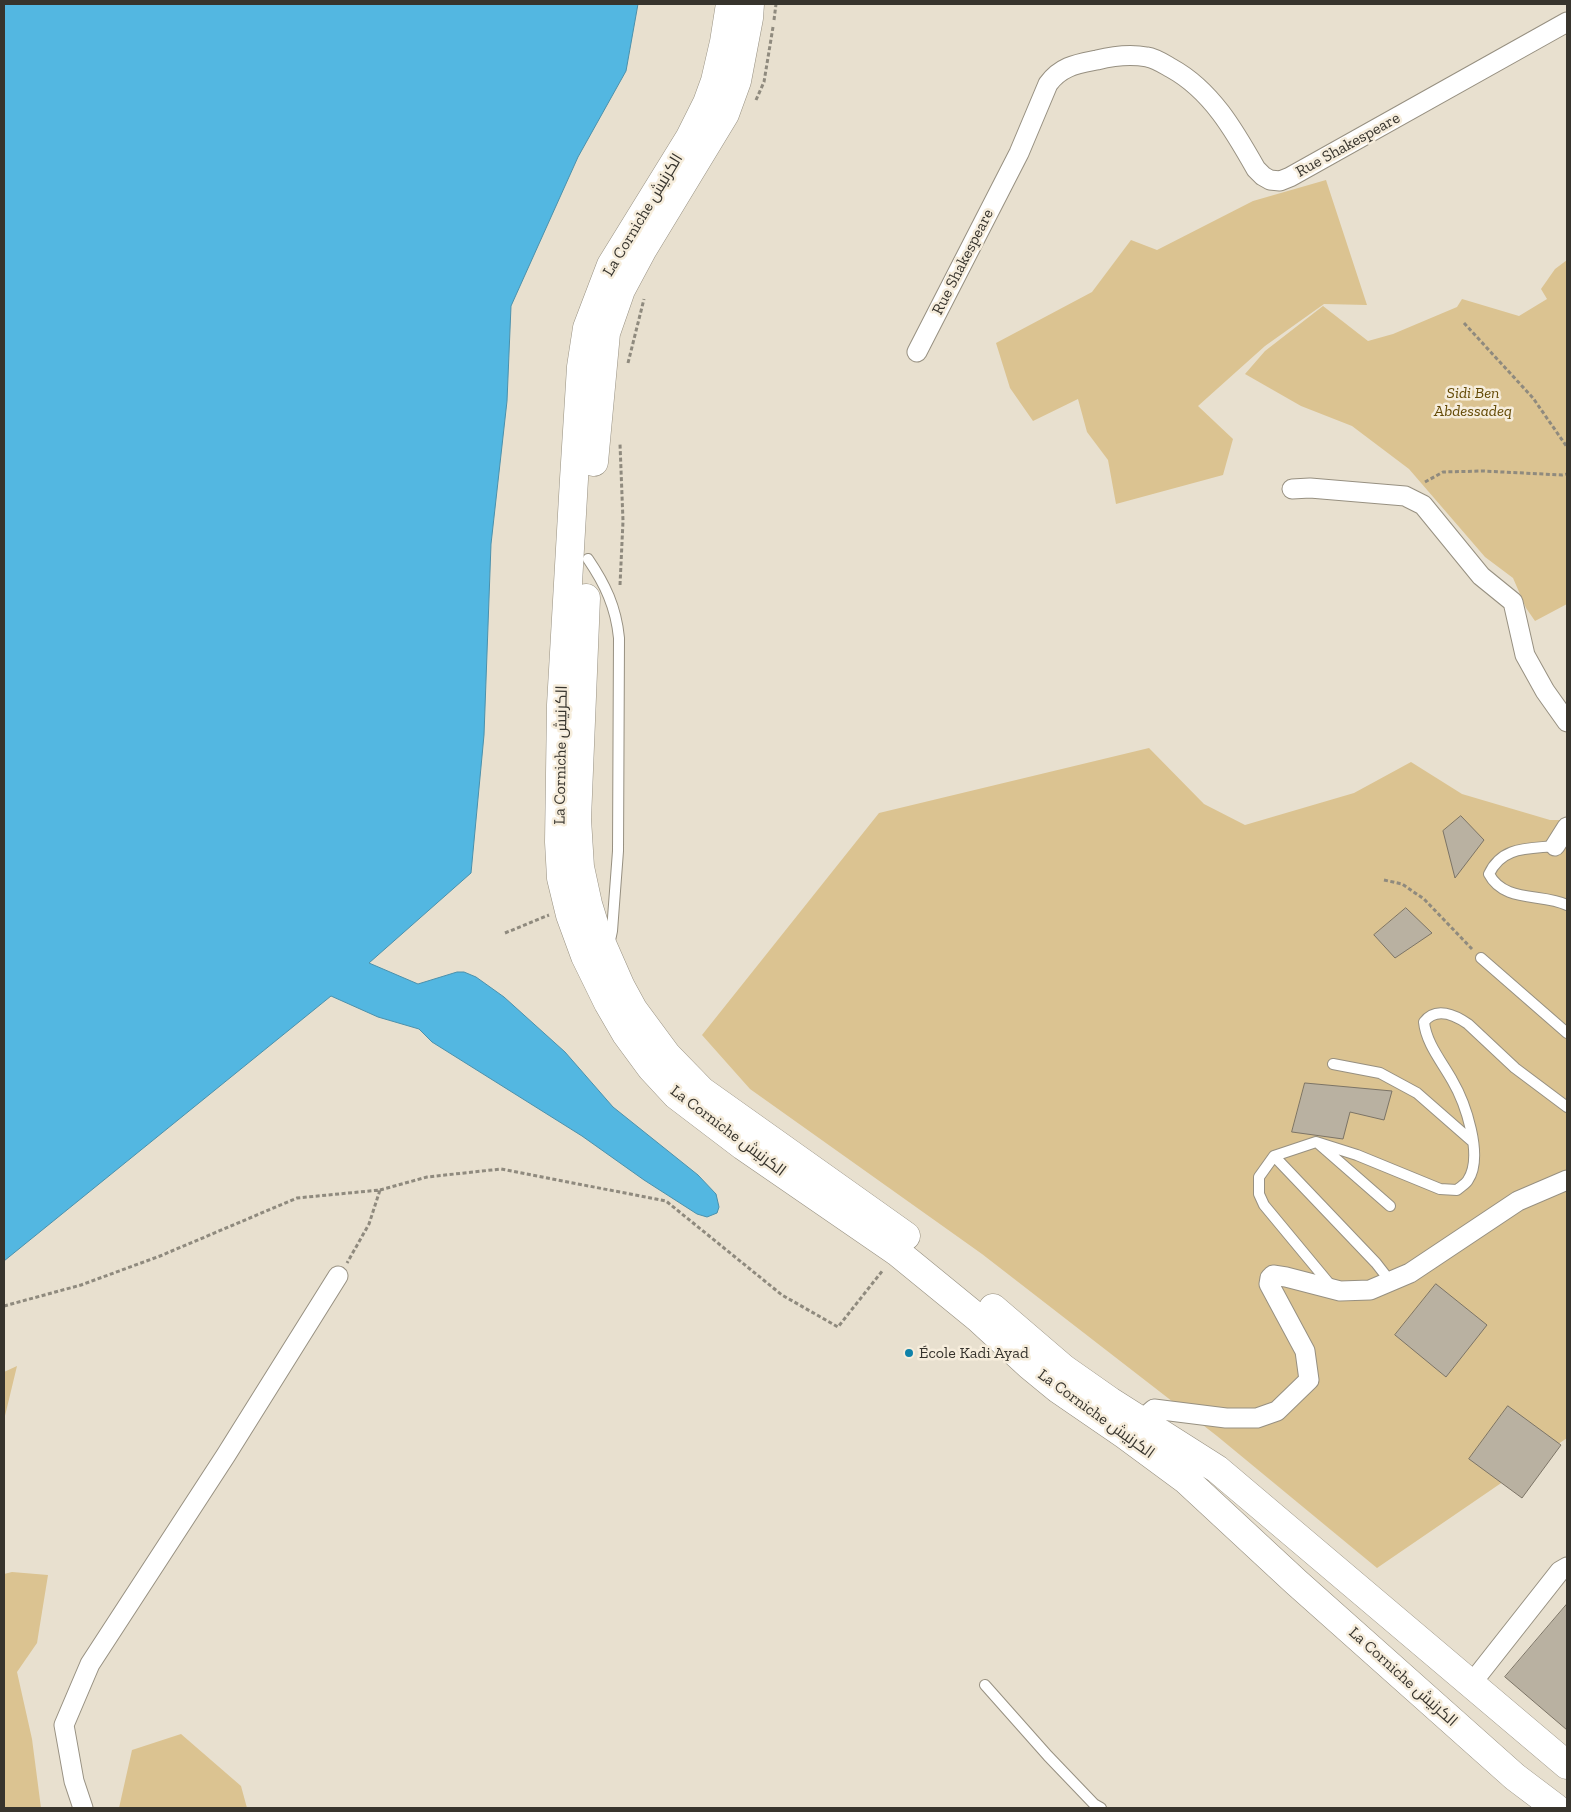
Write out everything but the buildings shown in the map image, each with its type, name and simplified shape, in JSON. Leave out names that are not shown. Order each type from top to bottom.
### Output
[{"type":"main road","name":"La Corniche الكرنيش","points":[[730,4],[715,81],[707,103],[690,137],[611,264],[587,328],[581,375],[574,479],[560,767],[559,842],[561,878],[570,915],[585,956],[608,1003],[626,1034],[650,1068],[676,1095],[743,1146],[912,1263],[1065,1394],[1216,1469],[1567,1765]]},
{"type":"main road","name":"La Corniche الكرنيش","points":[[750,4],[737,81],[725,114],[642,249],[621,290],[606,333],[596,428],[588,559],[577,819],[582,876],[588,904],[605,953],[633,1010],[667,1055],[702,1091],[907,1236],[1063,1368],[1110,1401],[1132,1427],[1186,1480],[1296,1582],[1493,1758],[1556,1808]]},
{"type":"street","name":"Rue Shakespeare","points":[[917,352],[1019,153],[1048,84],[1053,77],[1065,68],[1079,63],[1130,55],[1148,57],[1163,63],[1182,74],[1197,86],[1217,107],[1256,169],[1270,180],[1280,181],[1305,170],[1357,138],[1435,97],[1567,22]]},
{"type":"street","points":[[1292,489],[1310,488],[1405,496],[1423,505],[1481,576],[1513,602],[1525,655],[1545,691],[1567,722]]},
{"type":"street","points":[[1561,844],[1567,828]]},
{"type":"street","points":[[1132,1427],[1154,1409],[1226,1418],[1257,1418],[1277,1411],[1309,1380],[1305,1350],[1269,1284],[1270,1278],[1273,1275],[1334,1290],[1362,1291],[1410,1274],[1518,1201],[1567,1180]]},
{"type":"street","points":[[83,1808],[74,1781],[64,1725],[90,1664],[338,1276]]},
{"type":"street","points":[[1471,1684],[1560,1571],[1567,1567]]},
{"type":"lane","points":[[588,559],[608,591],[618,623],[618,850],[612,931],[605,953]]},
{"type":"lane","points":[[1561,844],[1514,851],[1502,856],[1493,864],[1489,874],[1500,888],[1513,894],[1567,905]]},
{"type":"lane","points":[[1481,958],[1567,1033]]},
{"type":"lane","points":[[1334,1290],[1264,1205],[1259,1194],[1259,1177],[1274,1156],[1316,1142],[1357,1155],[1440,1189],[1457,1190],[1469,1179],[1474,1161],[1469,1121],[1454,1083],[1425,1032],[1424,1022],[1434,1013],[1441,1012],[1468,1024],[1515,1068],[1567,1107]]},
{"type":"lane","points":[[1333,1064],[1380,1073],[1417,1093],[1473,1142]]},
{"type":"lane","points":[[1316,1142],[1390,1206]]},
{"type":"lane","points":[[1274,1156],[1376,1263],[1390,1281]]},
{"type":"lane","points":[[985,1685],[1048,1756],[1094,1804],[1101,1808]]},
{"type":"path","points":[[627,366],[645,294]]},
{"type":"path","points":[[1464,323],[1533,398],[1567,446]]},
{"type":"path","points":[[618,623],[623,521],[620,441]]},
{"type":"path","points":[[1425,482],[1443,472],[1482,471],[1567,474]]},
{"type":"path","points":[[1384,880],[1402,884],[1424,899],[1481,958]]},
{"type":"path","points":[[505,933],[552,914]]},
{"type":"path","points":[[4,1306],[82,1285],[160,1256],[297,1198],[380,1190],[427,1177],[501,1169],[666,1201],[782,1295],[838,1327],[888,1264]]},
{"type":"path","points":[[338,1276],[369,1224],[380,1190]]},
{"type":"green space","points":[[1326,180],[1367,305],[1324,304],[1265,346],[1198,406],[1233,439],[1223,475],[1116,504],[1108,460],[1087,432],[1078,399],[1033,421],[1010,388],[996,343],[1092,292],[1131,240],[1157,250],[1253,201]]},
{"type":"green space","name":"Sidi Ben Abdessadeq","points":[[1567,260],[1567,604],[1535,621],[1526,608],[1513,578],[1485,557],[1409,469],[1352,426],[1301,406],[1245,374],[1265,351],[1323,306],[1368,341],[1393,334],[1457,307],[1462,299],[1519,316],[1547,299],[1541,289],[1555,269]]},
{"type":"green space","points":[[1149,748],[1204,804],[1245,825],[1354,793],[1411,762],[1462,794],[1550,820],[1567,820],[1567,1438],[1377,1568],[1217,1436],[982,1254],[750,1089],[702,1035],[879,813]]},
{"type":"green space","points":[[17,1366],[4,1420],[4,1372]]},
{"type":"green space","points":[[12,1572],[48,1575],[37,1643],[17,1672],[32,1739],[41,1808],[4,1808],[4,1574]]},
{"type":"green space","points":[[181,1734],[241,1786],[247,1808],[119,1808],[132,1750]]},
{"type":"water","points":[[4,4],[638,4],[626,71],[578,157],[511,306],[507,401],[491,544],[484,735],[471,873],[369,963],[418,984],[457,972],[464,972],[476,977],[504,997],[565,1052],[613,1107],[698,1175],[716,1194],[719,1207],[717,1213],[707,1217],[697,1214],[644,1180],[582,1136],[432,1042],[419,1029],[378,1017],[331,996],[4,1261]]},
{"type":"place","name":"École Kadi Ayad","points":[[909,1353]]}]
